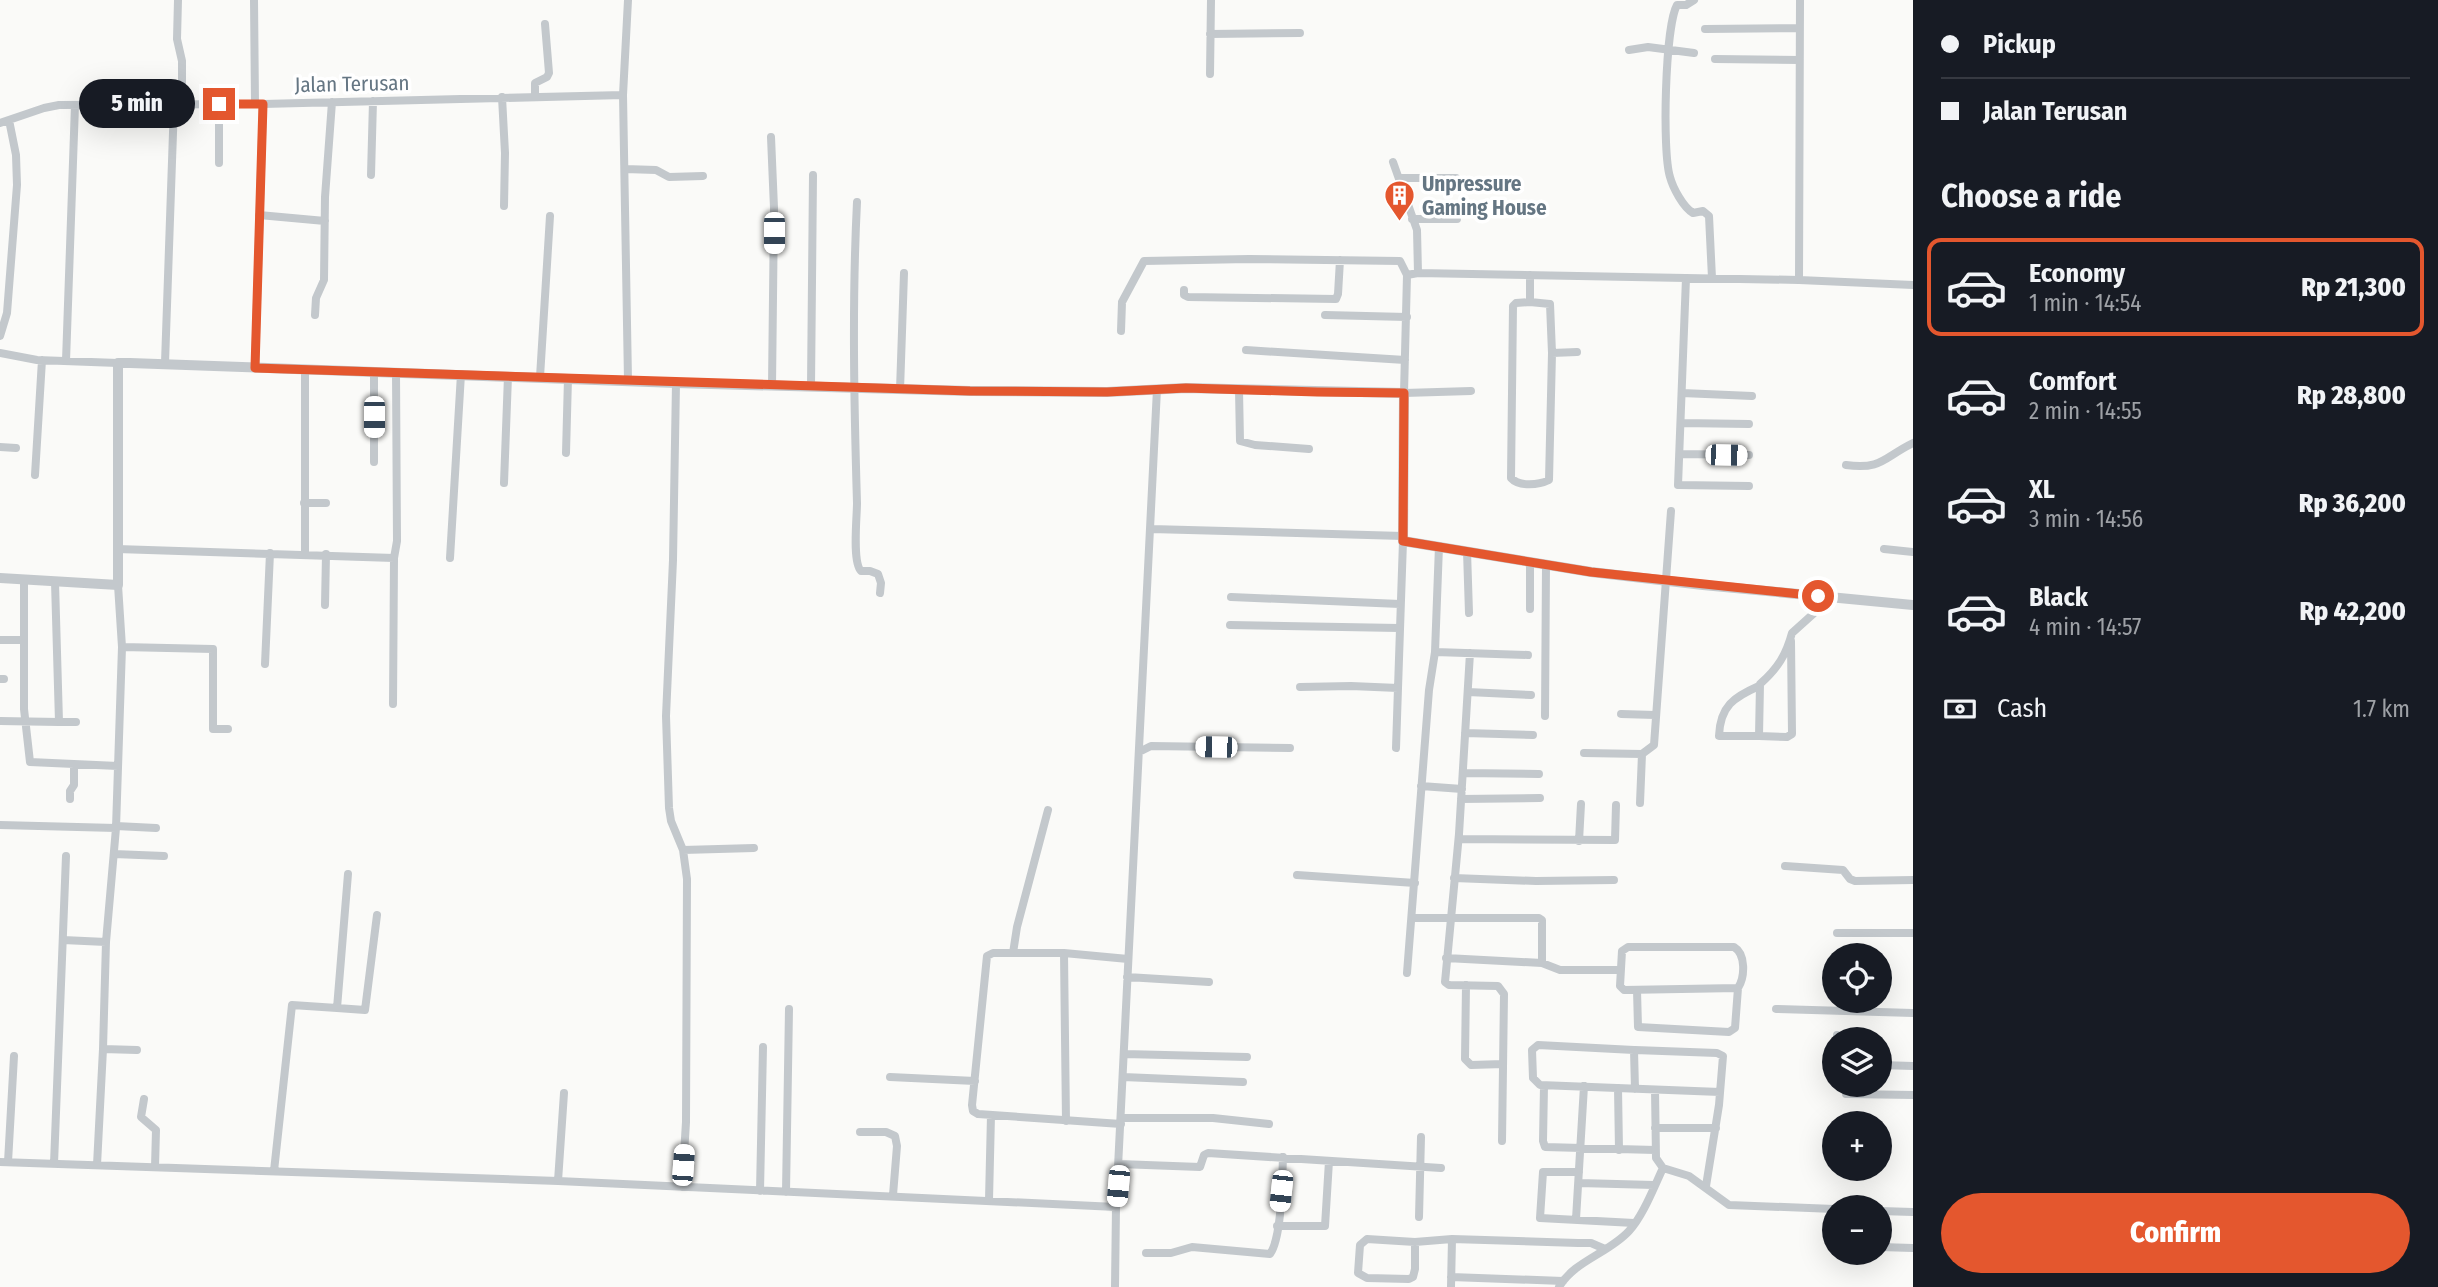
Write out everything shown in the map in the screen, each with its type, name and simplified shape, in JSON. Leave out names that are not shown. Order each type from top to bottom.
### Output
[{"type":"street","points":[[165,363],[181,61],[177,39],[178,0]]},
{"type":"street","points":[[254,0],[259,104],[255,368]]},
{"type":"street","points":[[628,0],[623,95],[628,380]]},
{"type":"street","points":[[1210,74],[1211,0]]},
{"type":"street","points":[[1694,0],[1675,8],[1668,50],[1666,103],[1669,174],[1688,210],[1693,213],[1703,211],[1709,216],[1712,278]]},
{"type":"street","points":[[1799,280],[1800,0]]},
{"type":"street","points":[[535,96],[535,83],[549,73],[545,24]]},
{"type":"street","points":[[1704,29],[1799,28]]},
{"type":"street","points":[[1210,34],[1300,33]]},
{"type":"street","points":[[1629,50],[1648,47],[1693,53]]},
{"type":"street","points":[[1715,59],[1799,60]]},
{"type":"street","name":"Jalan Terusan","points":[[5,121],[44,108],[75,105],[259,104],[623,95]]},
{"type":"street","points":[[502,97],[505,153],[503,206]]},
{"type":"street","points":[[371,175],[373,101]]},
{"type":"street","points":[[315,315],[316,298],[324,280],[332,102]]},
{"type":"street","points":[[219,104],[219,163]]},
{"type":"street","points":[[66,361],[75,105]]},
{"type":"street","points":[[0,336],[7,313],[18,166],[5,121]]},
{"type":"street","points":[[771,137],[774,208],[772,386]]},
{"type":"street","points":[[1393,162],[1418,235],[1418,273]]},
{"type":"street","points":[[625,169],[656,170],[669,177],[703,176]]},
{"type":"street","points":[[811,387],[813,175]]},
{"type":"street","points":[[1399,178],[1456,178]]},
{"type":"street","points":[[857,202],[852,325],[856,562],[861,571],[878,574],[880,593]]},
{"type":"street","points":[[259,215],[325,221]]},
{"type":"street","points":[[540,377],[551,216]]},
{"type":"street","points":[[1412,219],[1457,219]]},
{"type":"street","points":[[1184,289],[1184,295],[1188,296],[1336,299],[1339,260]]},
{"type":"street","points":[[1121,331],[1122,302],[1144,261],[1400,261],[1407,275],[1407,317],[1396,748]]},
{"type":"street","points":[[900,390],[904,273]]},
{"type":"street","points":[[1407,275],[1418,273],[1712,278],[1913,285]]},
{"type":"street","points":[[1530,275],[1530,302]]},
{"type":"street","points":[[1686,278],[1678,485],[1749,486]]},
{"type":"street","points":[[1530,302],[1550,304],[1552,353],[1549,480],[1543,483],[1516,483],[1511,478],[1513,306],[1516,303],[1530,302]]},
{"type":"street","points":[[1325,315],[1407,317]]},
{"type":"street","points":[[1247,350],[1405,360]]},
{"type":"street","points":[[1552,353],[1577,352]]},
{"type":"street","points":[[0,353],[66,361],[900,390],[1066,393],[1186,388],[1404,393],[1471,391]]},
{"type":"street","points":[[35,475],[42,360]]},
{"type":"street","points":[[97,1165],[106,942],[116,827],[122,647],[117,549],[118,363]]},
{"type":"street","points":[[305,369],[305,555]]},
{"type":"street","points":[[374,371],[374,463]]},
{"type":"street","points":[[393,704],[397,372]]},
{"type":"street","points":[[450,558],[461,374]]},
{"type":"street","points":[[504,483],[508,376]]},
{"type":"street","points":[[566,453],[568,378]]},
{"type":"street","points":[[676,383],[673,560],[666,712],[669,808],[671,821],[683,850],[688,879],[686,1122],[682,1186]]},
{"type":"street","points":[[1115,1287],[1116,1207],[1157,389]]},
{"type":"street","points":[[1239,390],[1240,441],[1255,445],[1309,449]]},
{"type":"street","points":[[1682,393],[1752,396]]},
{"type":"street","points":[[1681,423],[1749,424]]},
{"type":"street","points":[[1846,465],[1870,467],[1913,443]]},
{"type":"street","points":[[0,447],[16,448]]},
{"type":"street","points":[[1680,454],[1749,455]]},
{"type":"street","points":[[304,503],[326,503]]},
{"type":"street","points":[[1584,753],[1642,754],[1654,745],[1671,511]]},
{"type":"street","points":[[1151,529],[1403,539],[1546,565],[1913,605]]},
{"type":"street","points":[[1407,974],[1429,690],[1435,652],[1439,546]]},
{"type":"street","points":[[117,549],[394,558]]},
{"type":"street","points":[[1884,549],[1913,552]]},
{"type":"street","points":[[1467,551],[1469,613]]},
{"type":"street","points":[[265,664],[270,553]]},
{"type":"street","points":[[324,605],[326,554]]},
{"type":"street","points":[[1530,562],[1530,609]]},
{"type":"street","points":[[1545,716],[1546,565]]},
{"type":"street","points":[[0,579],[118,585]]},
{"type":"street","points":[[24,580],[25,721],[30,762],[118,766]]},
{"type":"street","points":[[55,583],[59,722]]},
{"type":"street","points":[[1231,597],[1401,604]]},
{"type":"street","points":[[1791,641],[1777,668],[1759,686],[1737,696],[1723,713],[1720,736],[1787,737],[1792,734],[1792,633],[1822,606],[1823,597]]},
{"type":"street","points":[[1230,625],[1399,628]]},
{"type":"street","points":[[0,640],[24,640]]},
{"type":"street","points":[[122,647],[213,649],[213,729],[228,729]]},
{"type":"street","points":[[1435,652],[1528,655]]},
{"type":"street","points":[[1470,653],[1459,839],[1446,958],[1446,984],[1497,986],[1503,990],[1502,1141]]},
{"type":"street","points":[[1759,686],[1759,736]]},
{"type":"street","points":[[1300,687],[1398,688]]},
{"type":"street","points":[[1468,692],[1531,695]]},
{"type":"street","points":[[1621,714],[1655,715]]},
{"type":"street","points":[[0,721],[76,722]]},
{"type":"street","points":[[1465,733],[1533,735]]},
{"type":"street","points":[[1139,752],[1151,746],[1290,748]]},
{"type":"street","points":[[1640,803],[1642,754]]},
{"type":"street","points":[[69,799],[75,783],[74,764]]},
{"type":"street","points":[[1463,773],[1539,774]]},
{"type":"street","points":[[1421,786],[1462,794],[1540,797]]},
{"type":"street","points":[[1579,841],[1581,804]]},
{"type":"street","points":[[1459,839],[1615,840],[1616,805]]},
{"type":"street","points":[[1013,953],[1017,926],[1048,810]]},
{"type":"street","points":[[0,825],[156,828]]},
{"type":"street","points":[[683,850],[754,848]]},
{"type":"street","points":[[114,854],[164,856]]},
{"type":"street","points":[[54,1164],[66,856]]},
{"type":"street","points":[[1785,866],[1843,870],[1855,881],[1913,880]]},
{"type":"street","points":[[337,1008],[348,874]]},
{"type":"street","points":[[1297,874],[1415,883]]},
{"type":"street","points":[[1454,878],[1614,880]]},
{"type":"street","points":[[274,1171],[292,1005],[365,1010],[377,915]]},
{"type":"street","points":[[1413,918],[1540,918],[1542,963]]},
{"type":"street","points":[[1838,933],[1913,933]]},
{"type":"street","points":[[63,940],[106,942]]},
{"type":"street","points":[[1637,990],[1638,1027],[1728,1032],[1735,1028],[1742,958],[1740,951],[1734,947],[1628,947],[1622,951],[1621,989],[1738,988]]},
{"type":"street","points":[[1128,959],[1064,953],[993,953],[986,959],[973,1111],[978,1114],[1066,1121],[1213,1118],[1269,1124]]},
{"type":"street","points":[[1064,953],[1066,1121]]},
{"type":"street","points":[[1446,958],[1542,963],[1560,970],[1620,970]]},
{"type":"street","points":[[1127,977],[1209,982]]},
{"type":"street","points":[[1466,985],[1465,1059],[1471,1065],[1503,1064]]},
{"type":"street","points":[[786,1192],[789,1009]]},
{"type":"street","points":[[1776,1009],[1913,1013]]},
{"type":"street","points":[[1706,1186],[1716,1128],[1720,1092],[1723,1056],[1537,1045],[1532,1050],[1533,1079],[1544,1086],[1720,1092]]},
{"type":"street","points":[[760,1191],[763,1046]]},
{"type":"street","points":[[103,1049],[137,1050]]},
{"type":"street","points":[[1635,1050],[1636,1089]]},
{"type":"street","points":[[1124,1054],[1247,1057]]},
{"type":"street","points":[[14,1056],[4,1162],[682,1186],[1116,1207]]},
{"type":"street","points":[[1892,1065],[1913,1066]]},
{"type":"street","points":[[890,1077],[975,1081]]},
{"type":"street","points":[[1123,1077],[1243,1082]]},
{"type":"street","points":[[1544,1086],[1544,1146],[1656,1150]]},
{"type":"street","points":[[1576,1219],[1584,1086]]},
{"type":"street","points":[[1618,1088],[1619,1150]]},
{"type":"street","points":[[1655,1090],[1657,1160],[1663,1168],[1689,1176],[1729,1205],[1822,1209]]},
{"type":"street","points":[[558,1181],[564,1093]]},
{"type":"street","points":[[1892,1095],[1913,1095]]},
{"type":"street","points":[[144,1098],[141,1117],[156,1130],[155,1167]]},
{"type":"street","points":[[989,1200],[991,1115]]},
{"type":"street","points":[[1655,1128],[1716,1128]]},
{"type":"street","points":[[860,1132],[886,1132],[895,1136],[897,1146],[893,1195]]},
{"type":"street","points":[[1419,1217],[1421,1137]]},
{"type":"street","points":[[1119,1164],[1200,1167],[1204,1155],[1208,1153],[1441,1168]]},
{"type":"street","points":[[1146,1253],[1171,1253],[1192,1247],[1270,1254],[1273,1251],[1277,1226],[1283,1157]]},
{"type":"street","points":[[1277,1226],[1325,1226],[1329,1161]]},
{"type":"street","points":[[1452,1239],[1451,1282],[1561,1284],[1584,1263],[1622,1238],[1634,1223],[1663,1168]]},
{"type":"street","points":[[1579,1172],[1544,1171],[1540,1218],[1634,1223]]},
{"type":"street","points":[[1579,1183],[1654,1185]]},
{"type":"street","points":[[1892,1211],[1913,1212]]},
{"type":"street","points":[[1415,1242],[1413,1277],[1367,1278],[1359,1273],[1360,1245],[1363,1241],[1415,1242],[1452,1239],[1591,1244],[1605,1249]]},
{"type":"street","points":[[1892,1247],[1913,1248]]},
{"type":"place","name":"Unpressure Gaming House","points":[[1399,223]]},
{"type":"route","points":[[219,104],[263,104],[255,368],[970,391],[1066,393],[1186,388],[1404,393],[1403,541],[1591,572],[1818,596]]}]
